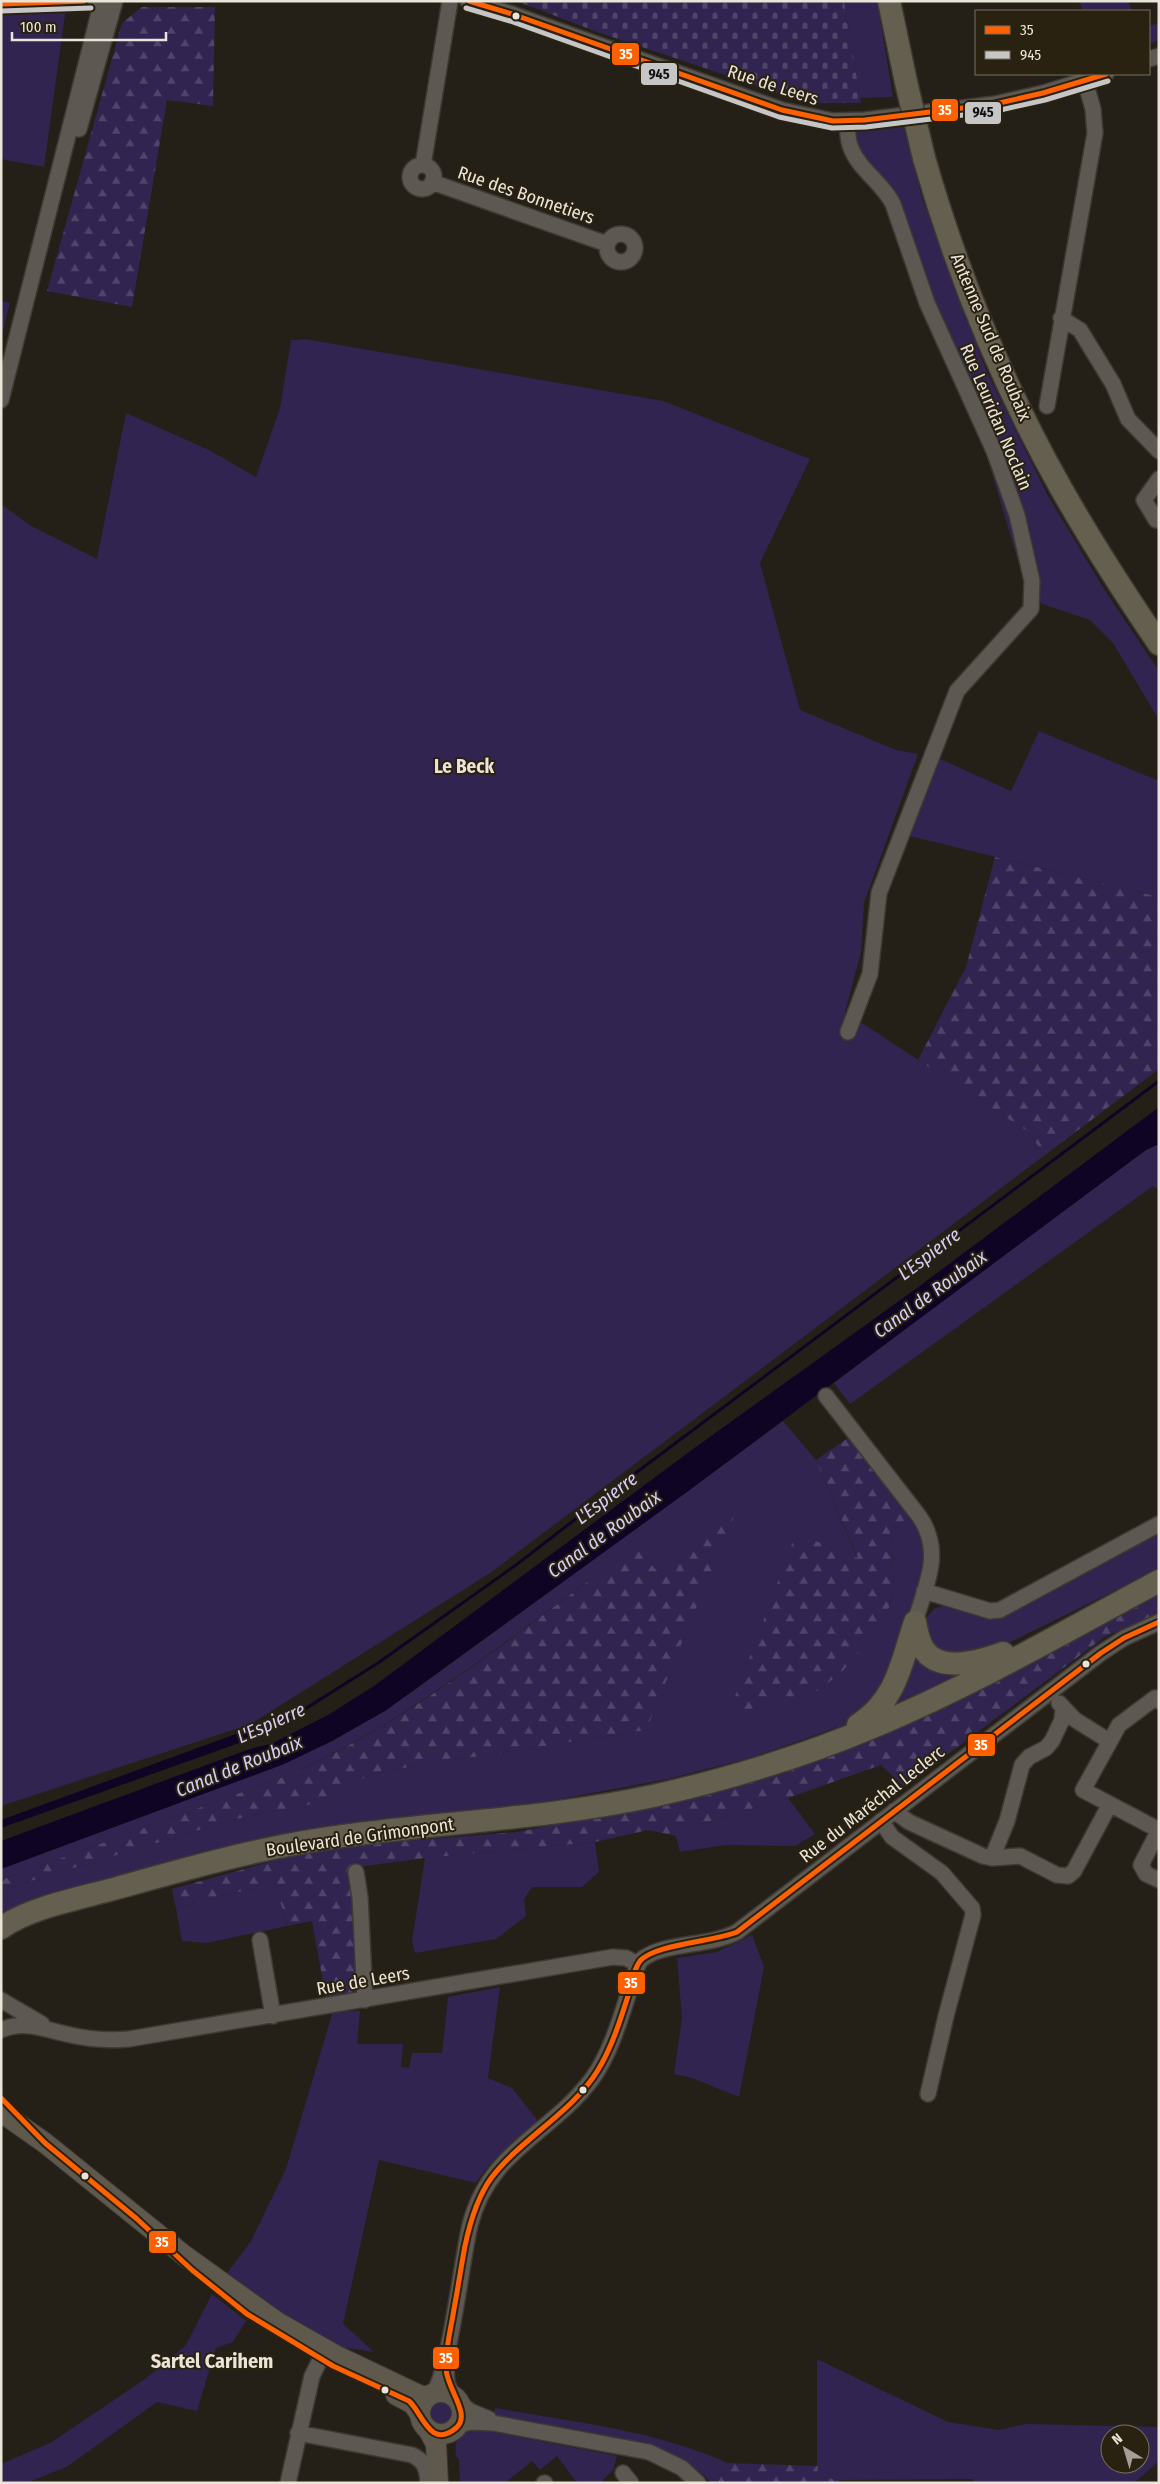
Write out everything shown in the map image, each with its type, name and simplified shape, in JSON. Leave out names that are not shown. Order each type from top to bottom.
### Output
[{"type":"highway","name":"Antenne Sud de Roubaix","points":[[889,1],[924,158],[942,217],[972,299],[1019,406],[1074,510],[1159,644]]},
{"type":"highway","points":[[824,1746],[935,1699],[1159,1581]]},
{"type":"highway","points":[[915,1622],[920,1644],[928,1655],[940,1661],[968,1663],[1002,1653],[1042,1637],[1085,1615],[1107,1609]]},
{"type":"highway","points":[[824,1746],[864,1721],[885,1702],[895,1684],[915,1622]]},
{"type":"highway","name":"Boulevard de Grimonpont","points":[[1,1919],[48,1908],[196,1865],[276,1847],[344,1836],[582,1808],[677,1790],[740,1773],[824,1746]]},
{"type":"highway","name":"Boulevard de Grimonpont","points":[[1,1928],[48,1908]]},
{"type":"main road","points":[[1,2098],[45,2143]]},
{"type":"main road","points":[[1,2112],[45,2143],[137,2219],[221,2295],[270,2329],[322,2354],[409,2401],[427,2408],[440,2434],[456,2428]]},
{"type":"main road","points":[[427,2408],[441,2392],[456,2399],[462,2416],[448,2442],[449,2483]]},
{"type":"main road","points":[[427,2408],[436,2444],[438,2483]]},
{"type":"street","points":[[1,4],[91,1]]},
{"type":"street","points":[[48,226],[102,1]]},
{"type":"street","points":[[1,400],[38,261],[114,1]]},
{"type":"street","name":"Rue des Bonnetiers","points":[[450,1],[423,165],[413,169],[410,180],[415,186],[423,188],[432,182],[608,244]]},
{"type":"street","name":"Rue de Leers","points":[[468,1],[512,14],[789,112],[819,120],[847,121],[995,104],[1103,75]]},
{"type":"street","points":[[1046,406],[1094,133],[1093,109],[1085,81]]},
{"type":"street","name":"Rue Leuridan Noclain","points":[[847,121],[849,143],[853,154],[893,204],[927,303],[994,451],[1017,516],[1032,581],[1031,609],[957,691],[879,893],[870,974],[848,1032]]},
{"type":"street","points":[[1061,318],[1080,330],[1113,384],[1128,419],[1159,451]]},
{"type":"street","points":[[1156,520],[1144,500],[1159,479]]},
{"type":"street","points":[[826,1396],[919,1516],[930,1533],[933,1551],[915,1622]]},
{"type":"street","points":[[924,1591],[990,1611],[1000,1610],[1159,1524]]},
{"type":"street","name":"Rue du Maréchal Leclerc","points":[[638,1964],[649,1954],[720,1940],[737,1932],[1112,1644],[1159,1622]]},
{"type":"street","points":[[1050,1691],[1074,1719],[1109,1741]]},
{"type":"street","points":[[1159,1701],[1155,1698],[1126,1718],[1109,1741],[1083,1790],[1159,1830],[1141,1865],[1146,1874],[1159,1880]]},
{"type":"street","points":[[992,1858],[1007,1821],[1022,1765],[1029,1757],[1044,1749],[1052,1741],[1062,1720],[1063,1707]]},
{"type":"street","points":[[894,1811],[909,1822],[983,1856],[992,1858],[1020,1856],[1057,1875],[1068,1876],[1074,1871],[1110,1804]]},
{"type":"street","points":[[881,1821],[892,1837],[942,1873],[972,1908],[973,1916],[946,2016],[928,2094]]},
{"type":"street","points":[[356,1872],[360,1897],[365,2000]]},
{"type":"street","points":[[260,1940],[273,2016]]},
{"type":"street","name":"Rue de Leers","points":[[1,2030],[25,2025],[93,2039],[129,2040],[613,1957],[623,1957],[638,1964]]},
{"type":"street","points":[[427,2408],[439,2384],[447,2351],[470,2225],[484,2186],[506,2160],[562,2111],[595,2075],[604,2056],[638,1964]]},
{"type":"street","name":"Rue de Leers","points":[[1,2000],[52,2030]]},
{"type":"street","points":[[447,2351],[447,2383],[456,2399],[470,2411],[509,2426]]},
{"type":"street","points":[[288,2483],[312,2376],[322,2354]]},
{"type":"street","points":[[456,2428],[482,2422],[649,2452],[676,2464],[698,2483]]},
{"type":"street","points":[[298,2432],[412,2455],[423,2462],[426,2468],[428,2483]]},
{"type":"green space","points":[[516,1],[844,1],[861,103],[813,103],[791,97],[600,33]]},
{"type":"green space","points":[[844,1],[877,1],[893,97],[860,98]]},
{"type":"green space","points":[[1079,1],[1128,1],[1132,10],[1083,10]]},
{"type":"green space","points":[[66,7],[44,167],[1,159],[1,10]]},
{"type":"green space","points":[[142,7],[215,7],[213,106],[167,100],[132,307],[47,291],[122,23]]},
{"type":"green space","points":[[1159,23],[1159,40],[1150,44],[1150,26]]},
{"type":"green space","points":[[903,124],[922,198],[986,370],[1047,494],[1104,589],[1159,671],[1159,720],[1113,643],[1090,620],[1042,604],[1023,578],[962,372],[937,312],[898,201],[886,183],[866,161],[858,144],[857,132],[861,130]]},
{"type":"green space","points":[[1,301],[10,303],[1,338]]},
{"type":"green space","points":[[305,339],[663,401],[810,459],[760,563],[800,710],[896,750],[918,754],[864,903],[861,952],[845,1012],[1027,1131],[1045,1155],[490,1573],[251,1724],[1,1806],[1,504],[31,526],[97,559],[126,413],[209,450],[256,477],[280,408],[291,340]]},
{"type":"green space","points":[[1039,731],[1159,781],[1159,897],[910,836],[938,758],[1011,791]]},
{"type":"green space","points":[[995,857],[1159,897],[1159,1069],[1045,1155],[1027,1131],[918,1060],[966,967]]},
{"type":"green space","points":[[1159,1144],[1159,1189],[1153,1186],[850,1404],[834,1383],[1070,1204],[1146,1150]]},
{"type":"green space","points":[[783,1421],[816,1460],[858,1559],[796,1533],[841,1673],[885,1622],[894,1588],[891,1528],[912,1517],[924,1537],[926,1558],[903,1646],[890,1683],[856,1721],[750,1758],[668,1779],[92,1885],[1,1912],[1,1890],[236,1819],[328,1801],[372,1773],[646,1730],[655,1569],[637,1546],[428,1697],[340,1750],[294,1773],[1,1880],[1,1869],[284,1764],[332,1741],[412,1692]]},
{"type":"green space","points":[[848,1438],[912,1517],[891,1528],[894,1588],[885,1622],[841,1673],[817,1691],[728,1715],[796,1533],[858,1558],[816,1460]]},
{"type":"green space","points":[[734,1516],[646,1730],[372,1773],[328,1801],[236,1819],[1,1890],[1,1880],[294,1773],[340,1750],[385,1724],[471,1668],[637,1545],[655,1569]]},
{"type":"green space","points":[[1159,1534],[1159,1569],[1002,1646],[954,1657],[925,1643],[925,1619],[935,1608],[943,1606],[1018,1607]]},
{"type":"green space","points":[[1159,1593],[1159,1613],[1106,1636],[904,1787],[881,1765],[788,1798],[668,1834],[648,1830],[595,1842],[425,1858],[349,1868],[360,1991],[326,1998],[312,1921],[287,1926],[275,1883],[176,1908],[172,1889],[287,1857],[343,1846],[517,1832],[639,1808],[732,1786]]},
{"type":"green space","points":[[911,1649],[977,1668],[890,1710]]},
{"type":"green space","points":[[788,1798],[815,1834],[795,1846],[725,1845],[680,1852],[676,1836],[668,1834]]},
{"type":"green space","points":[[595,1842],[599,1872],[582,1887],[532,1887],[524,1899],[526,1916],[496,1939],[415,1953],[412,1941],[425,1858]]},
{"type":"green space","points":[[275,1883],[287,1926],[207,1943],[182,1941],[176,1908]]},
{"type":"green space","points":[[752,1935],[764,1967],[739,2097],[692,2078],[674,2074],[682,2018],[677,1958],[717,1952]]},
{"type":"green space","points":[[500,1987],[488,2078],[512,2088],[538,2121],[497,2157],[476,2183],[379,2160],[343,2324],[374,2352],[326,2345],[222,2280],[251,2241],[286,2169],[333,2011],[360,2011],[357,2044],[403,2044],[401,2067],[409,2068],[412,2053],[442,2053],[448,1997]]},
{"type":"green space","points":[[212,2294],[246,2321],[233,2342],[216,2348],[197,2411],[157,2402],[68,2466],[27,2483],[1,2483],[1,2464],[52,2442],[145,2379],[186,2345]]},
{"type":"green space","points":[[817,2359],[948,2422],[998,2430],[1026,2424],[1100,2426],[1100,2474],[1144,2474],[1134,2483],[973,2483],[973,2479],[839,2480],[817,2476]]},
{"type":"green space","points":[[441,2400],[450,2404],[454,2413],[450,2422],[441,2426],[432,2422],[428,2413],[432,2404]]},
{"type":"green space","points":[[495,2408],[614,2428],[672,2442],[728,2463],[717,2483],[712,2483],[692,2465],[665,2451],[613,2438],[547,2429],[500,2416],[494,2413]]},
{"type":"green space","points":[[1150,2427],[1159,2427],[1159,2461],[1150,2469]]},
{"type":"green space","points":[[468,2430],[488,2431],[617,2456],[613,2470],[603,2480],[603,2483],[577,2483],[557,2456],[540,2470],[532,2461],[505,2483],[460,2483],[456,2444],[460,2434]]},
{"type":"green space","points":[[728,2463],[818,2466],[817,2476],[839,2480],[839,2483],[717,2483]]},
{"type":"water","name":"Canal de Roubaix","points":[[1159,1107],[1159,1144],[1146,1150],[687,1492],[385,1711],[332,1741],[284,1764],[1,1869],[1,1841],[247,1750],[273,1743],[328,1715],[374,1686],[689,1452],[917,1288]]},
{"type":"water","points":[[263,1724],[267,1733],[1,1828],[1,1820]]},
{"type":"waterway","name":"L'Espierre","points":[[261,1731],[297,1714],[378,1663],[516,1565],[617,1487],[1159,1081]]},
{"type":"transit line","name":"35","points":[[1,4],[84,1]]},
{"type":"transit line","name":"35","points":[[469,1],[512,14],[782,110],[833,121],[865,120],[995,104],[1043,93],[1103,75]]},
{"type":"transit line","name":"945","points":[[1,11],[91,8]]},
{"type":"transit line","name":"945","points":[[466,8],[510,21],[779,117],[832,128],[866,127],[996,111],[1045,100],[1108,81]]},
{"type":"transit line","name":"35","points":[[1,2098],[45,2143],[137,2219],[192,2270],[247,2314],[333,2366],[409,2401],[433,2432],[440,2435],[447,2434],[460,2423],[461,2416],[447,2377],[446,2354],[465,2246],[478,2201],[492,2177],[504,2163],[575,2099],[598,2070],[615,2034],[634,1973],[640,1961],[647,1955],[671,1947],[737,1932],[1101,1653],[1124,1638],[1159,1622]]},
{"type":"district","name":"Le Beck","points":[[464,766]]},
{"type":"district","name":"Sartel Carihem","points":[[212,2361]]}]
